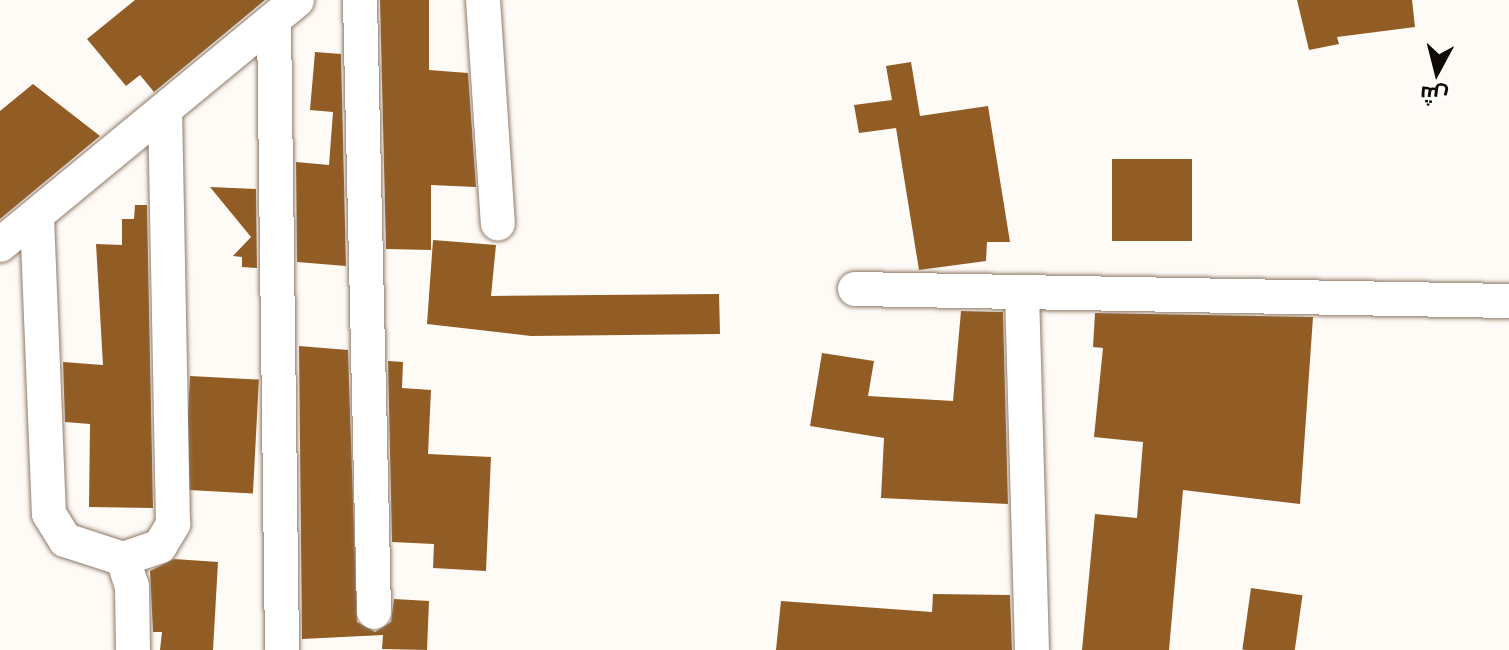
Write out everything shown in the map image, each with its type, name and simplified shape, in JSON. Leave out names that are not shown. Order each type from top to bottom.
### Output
[{"type":"street","points":[[360,0],[374,612]]},
{"type":"street","points":[[483,0],[498,223]]},
{"type":"street","points":[[0,245],[165,114],[286,10]]},
{"type":"street","points":[[282,650],[286,10]]},
{"type":"street","points":[[37,217],[49,514],[65,540],[123,559],[160,546],[173,524],[165,114]]},
{"type":"street","points":[[855,289],[1509,301]]},
{"type":"street","points":[[1022,292],[1032,650]]},
{"type":"street","points":[[123,559],[132,586],[133,650]]},
{"type":"building","points":[[135,0],[265,0],[154,92],[140,75],[126,86],[87,39]]},
{"type":"building","points":[[380,0],[429,0],[429,70],[468,73],[476,187],[431,185],[431,250],[386,249]]},
{"type":"building","points":[[1297,0],[1412,0],[1415,27],[1337,37],[1339,44],[1309,50]]},
{"type":"building","points":[[315,52],[341,54],[346,266],[297,262],[296,162],[329,165],[333,112],[310,110]]},
{"type":"building","points":[[911,62],[920,116],[988,106],[1010,242],[987,242],[986,261],[919,270],[896,128],[859,133],[854,105],[892,100],[886,66]]},
{"type":"building","points":[[33,84],[100,136],[0,219],[0,111]]},
{"type":"building","points":[[1112,159],[1192,159],[1192,241],[1112,241]]},
{"type":"building","points":[[210,187],[256,189],[257,268],[242,267],[242,257],[233,256],[251,237]]},
{"type":"building","points":[[135,205],[147,205],[153,508],[89,507],[90,424],[65,422],[63,362],[103,365],[96,244],[122,245],[122,219],[134,219]]},
{"type":"building","points":[[433,240],[496,245],[491,296],[719,294],[720,334],[531,336],[427,324]]},
{"type":"building","points":[[961,311],[1003,312],[1008,504],[881,498],[884,438],[810,426],[822,353],[874,361],[868,396],[953,401]]},
{"type":"building","points":[[1095,313],[1313,317],[1300,504],[1183,490],[1169,650],[1082,650],[1095,514],[1137,518],[1143,442],[1094,437],[1103,348],[1093,347]]},
{"type":"building","points":[[299,346],[348,350],[357,622],[375,632],[391,622],[394,599],[429,601],[427,650],[382,649],[383,635],[302,639]]},
{"type":"building","points":[[388,361],[403,362],[402,388],[431,390],[428,454],[491,457],[486,571],[433,568],[434,544],[392,542]]},
{"type":"building","points":[[190,376],[259,380],[253,493],[184,490]]},
{"type":"building","points":[[174,559],[218,562],[213,650],[160,650],[162,632],[153,632],[150,571]]},
{"type":"building","points":[[1251,588],[1302,595],[1295,650],[1242,649]]},
{"type":"building","points":[[933,594],[1010,595],[1012,650],[776,650],[781,601],[932,612]]}]
